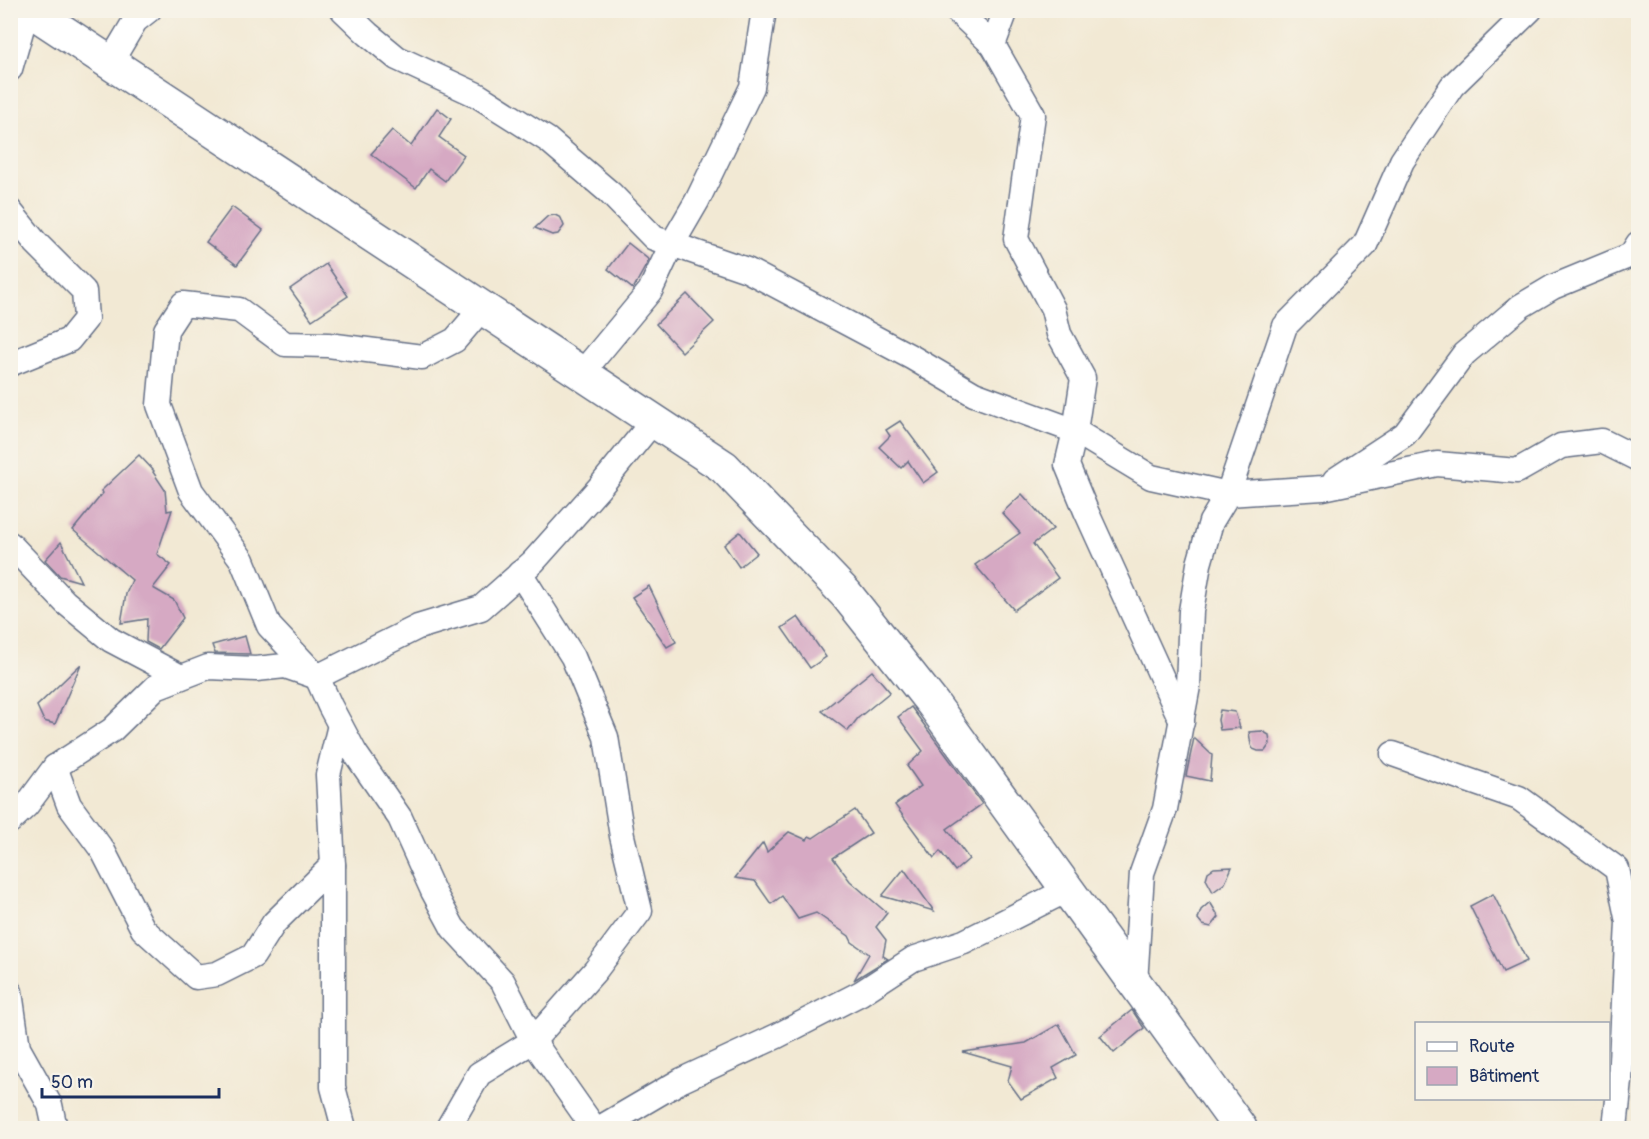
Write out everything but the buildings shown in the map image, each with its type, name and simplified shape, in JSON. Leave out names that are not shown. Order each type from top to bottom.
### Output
[{"type":"main road","points":[[22,23],[110,63],[724,467],[846,594],[933,704],[1240,1128]]},
{"type":"street","points":[[110,63],[135,21],[149,10]]},
{"type":"street","points":[[343,10],[397,58],[477,95],[548,140],[610,192],[654,238],[747,270],[913,357],[974,394],[1075,431],[1151,477],[1228,494],[1323,488],[1437,464],[1517,471],[1561,446],[1602,441],[1638,459]]},
{"type":"street","points":[[582,373],[650,291],[672,244],[697,201],[752,87],[764,10]]},
{"type":"street","points":[[956,10],[993,45],[1033,115],[1016,238],[1053,309],[1059,334],[1083,378],[1067,465],[1182,722]]},
{"type":"street","points":[[993,45],[1006,10]]},
{"type":"street","points":[[1135,983],[1142,873],[1165,809],[1182,722],[1188,686],[1191,611],[1199,564],[1211,522],[1228,494],[1285,326],[1365,245],[1402,161],[1452,86],[1530,10]]},
{"type":"street","points":[[10,69],[22,23]]},
{"type":"street","points":[[10,211],[36,243],[84,291],[86,319],[69,340],[10,364]]},
{"type":"street","points":[[1323,488],[1405,434],[1464,354],[1521,306],[1553,287],[1631,255],[1638,244]]},
{"type":"street","points":[[483,308],[454,340],[422,357],[328,345],[285,344],[239,310],[183,304],[166,330],[159,405],[191,491],[242,560],[269,626],[317,677],[355,753],[400,818],[433,891],[453,928],[503,982],[533,1041],[594,1128]]},
{"type":"street","points":[[10,821],[26,806],[55,767],[111,730],[156,687],[208,667],[256,669],[285,666],[317,677],[418,627],[481,608],[533,562],[599,488],[654,420]]},
{"type":"street","points":[[10,544],[65,602],[111,640],[181,677]]},
{"type":"street","points":[[448,1128],[479,1074],[533,1041],[595,971],[640,911],[622,836],[606,737],[573,657],[520,573]]},
{"type":"street","points":[[340,724],[328,775],[333,865],[333,1088],[344,1128]]},
{"type":"street","points":[[1393,754],[1519,798],[1617,869],[1628,922],[1620,1081],[1615,1128]]},
{"type":"street","points":[[55,767],[69,805],[103,851],[143,929],[196,977],[217,974],[253,956],[274,923],[333,865]]},
{"type":"street","points":[[600,1128],[682,1080],[777,1036],[861,993],[913,959],[964,942],[1067,890]]},
{"type":"street","points":[[10,992],[18,1048],[50,1105],[55,1128]]}]
